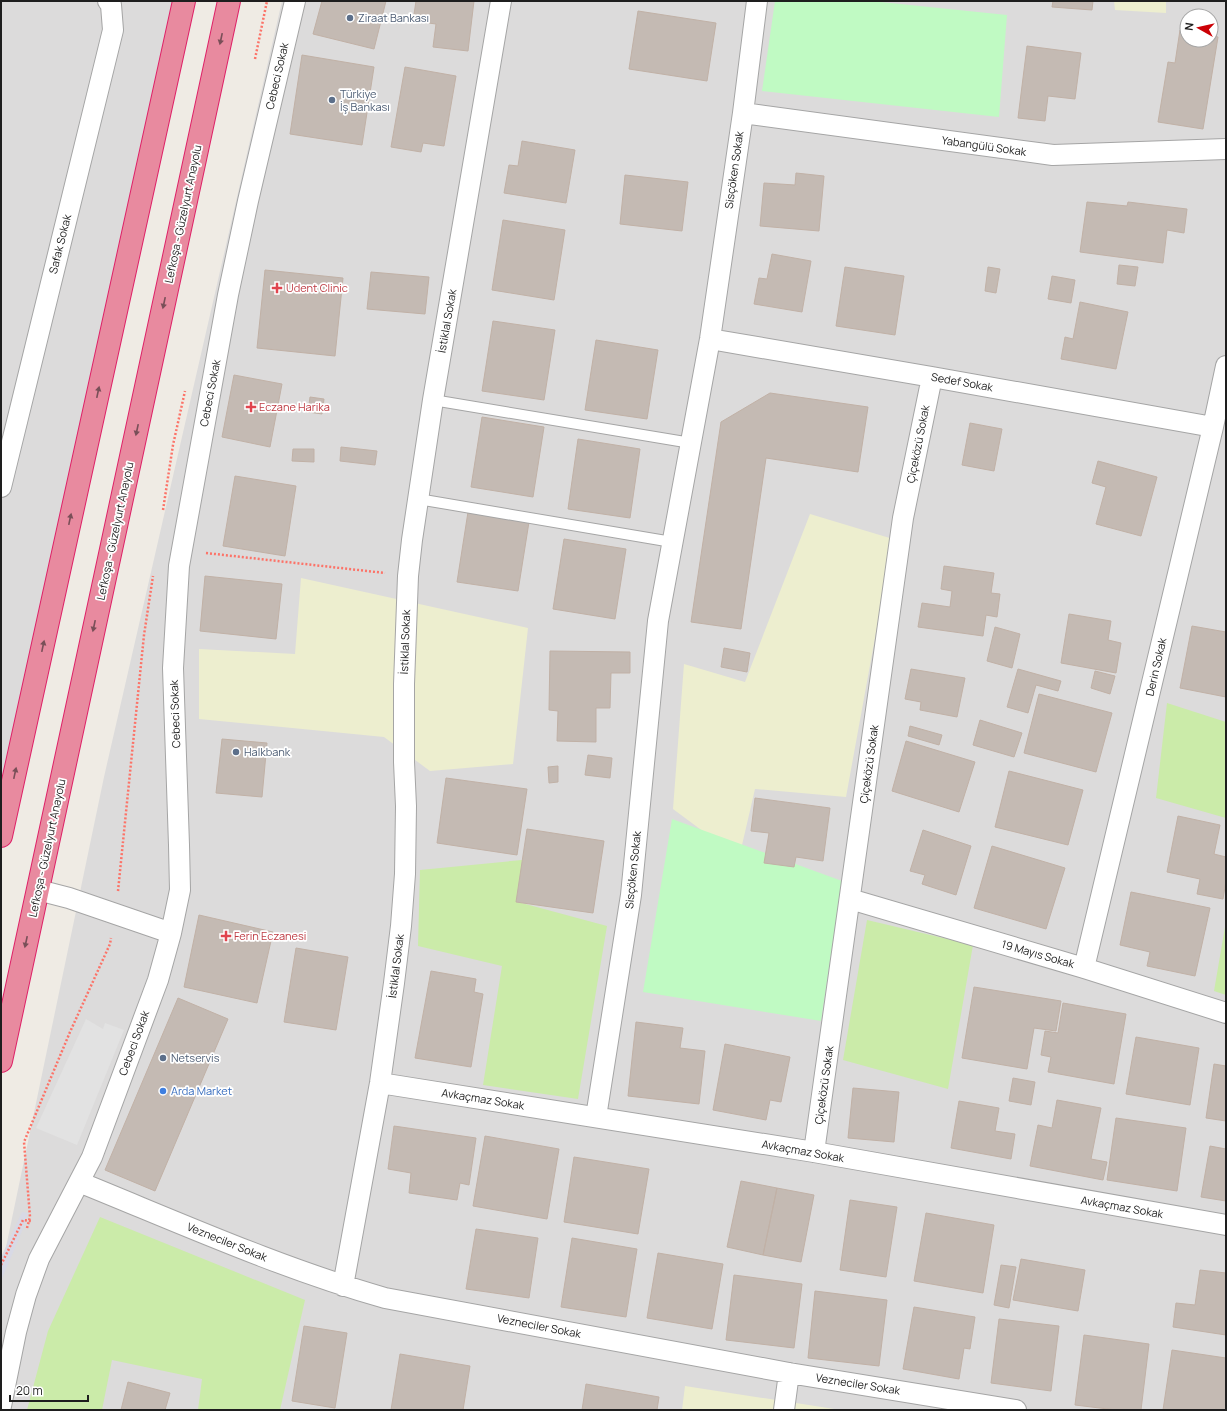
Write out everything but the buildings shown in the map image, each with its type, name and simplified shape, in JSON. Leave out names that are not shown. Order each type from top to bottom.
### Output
[{"type":"highway","points":[[1,836],[184,1]]},
{"type":"highway","name":"Lefkoşa - Güzelyurt Anayolu","points":[[1,1061],[230,1]]},
{"type":"street","name":"Safak Sokak","points":[[1,487],[113,30],[111,6],[108,1]]},
{"type":"street","name":"Cebeci Sokak","points":[[1,1406],[16,1332],[26,1295],[39,1259],[92,1157],[158,980],[171,933],[180,890],[173,668],[177,590],[181,550],[227,302],[248,201],[295,1]]},
{"type":"street","name":"İstiklal Sokak","points":[[343,1286],[380,1083],[394,984],[405,874],[406,806],[404,762],[404,684],[408,576],[412,540],[433,400],[501,1]]},
{"type":"street","name":"Sisçöken Sokak","points":[[596,1117],[631,895],[658,622],[710,339],[743,113],[757,1]]},
{"type":"street","name":"Yabangülü Sokak","points":[[743,113],[1053,155],[1226,149]]},
{"type":"street","name":"Sedef Sokak","points":[[710,339],[1213,427]]},
{"type":"street","name":"Derin Sokak","points":[[1084,968],[1213,427],[1226,366]]},
{"type":"street","name":"Çiçeközü Sokak","points":[[814,1152],[904,518],[932,377]]},
{"type":"street","points":[[38,890],[69,898],[171,933]]},
{"type":"street","name":"19 Mayıs Sokak","points":[[850,899],[1084,968],[1226,1013]]},
{"type":"street","name":"Avkaçmaz Sokak","points":[[380,1083],[814,1152],[1226,1225]]},
{"type":"street","name":"Vezneciler Sokak","points":[[79,1182],[272,1261],[343,1286],[385,1298],[789,1373],[1016,1410]]},
{"type":"street","points":[[784,1410],[789,1373]]},
{"type":"lane","points":[[433,400],[691,443]]},
{"type":"lane","points":[[418,500],[672,542]]},
{"type":"path","points":[[181,550],[408,576]]},
{"type":"path","points":[[24,1235],[30,1217],[24,1142],[70,1032],[110,944],[116,915]]},
{"type":"shaded area","points":[[1,1],[177,1],[1,811]]},
{"type":"shaded area","points":[[282,1],[1226,1],[1226,1410],[1,1410],[1,1271],[104,777]]},
{"type":"shaded area","points":[[86,1019],[103,1029],[105,1023],[124,1030],[77,1145],[36,1128]]},
{"type":"shaded area","points":[[22,1212],[28,1213],[1,1281],[1,1255]]},
{"type":"green space","points":[[775,1],[871,1],[1007,15],[999,117],[762,91]]},
{"type":"green space","points":[[1114,1],[1166,1],[1166,13],[1115,10]]},
{"type":"green space","points":[[810,514],[893,539],[846,797],[755,789],[739,858],[673,809],[684,664],[745,682]]},
{"type":"green space","points":[[301,578],[528,628],[513,764],[430,771],[384,737],[199,719],[199,649],[295,654]]},
{"type":"green space","points":[[1167,703],[1226,722],[1226,818],[1156,798]]},
{"type":"green space","points":[[672,819],[842,881],[821,1021],[643,992]]},
{"type":"green space","points":[[522,860],[518,902],[607,926],[578,1099],[483,1085],[502,966],[418,946],[420,870]]},
{"type":"green space","points":[[867,920],[973,945],[948,1089],[843,1060]]},
{"type":"green space","points":[[1226,921],[1226,995],[1214,991]]},
{"type":"green space","points":[[100,1217],[305,1300],[280,1410],[198,1410],[202,1379],[112,1360],[102,1410],[27,1410],[48,1331]]},
{"type":"green space","points":[[685,1386],[841,1410],[682,1410]]},
{"type":"place","name":"Ziraat Bankası","points":[[350,18]]},
{"type":"place","name":"Türkiye İş Bankası","points":[[332,100]]},
{"type":"place","name":"Udent Clinic","points":[[277,288]]},
{"type":"place","name":"Eczane Harika","points":[[251,407]]},
{"type":"place","name":"Halkbank","points":[[236,752]]},
{"type":"place","name":"Ferin Eczanesi","points":[[226,936]]},
{"type":"place","name":"Netservis","points":[[163,1058]]},
{"type":"place","name":"Arda Market","points":[[163,1091]]}]
